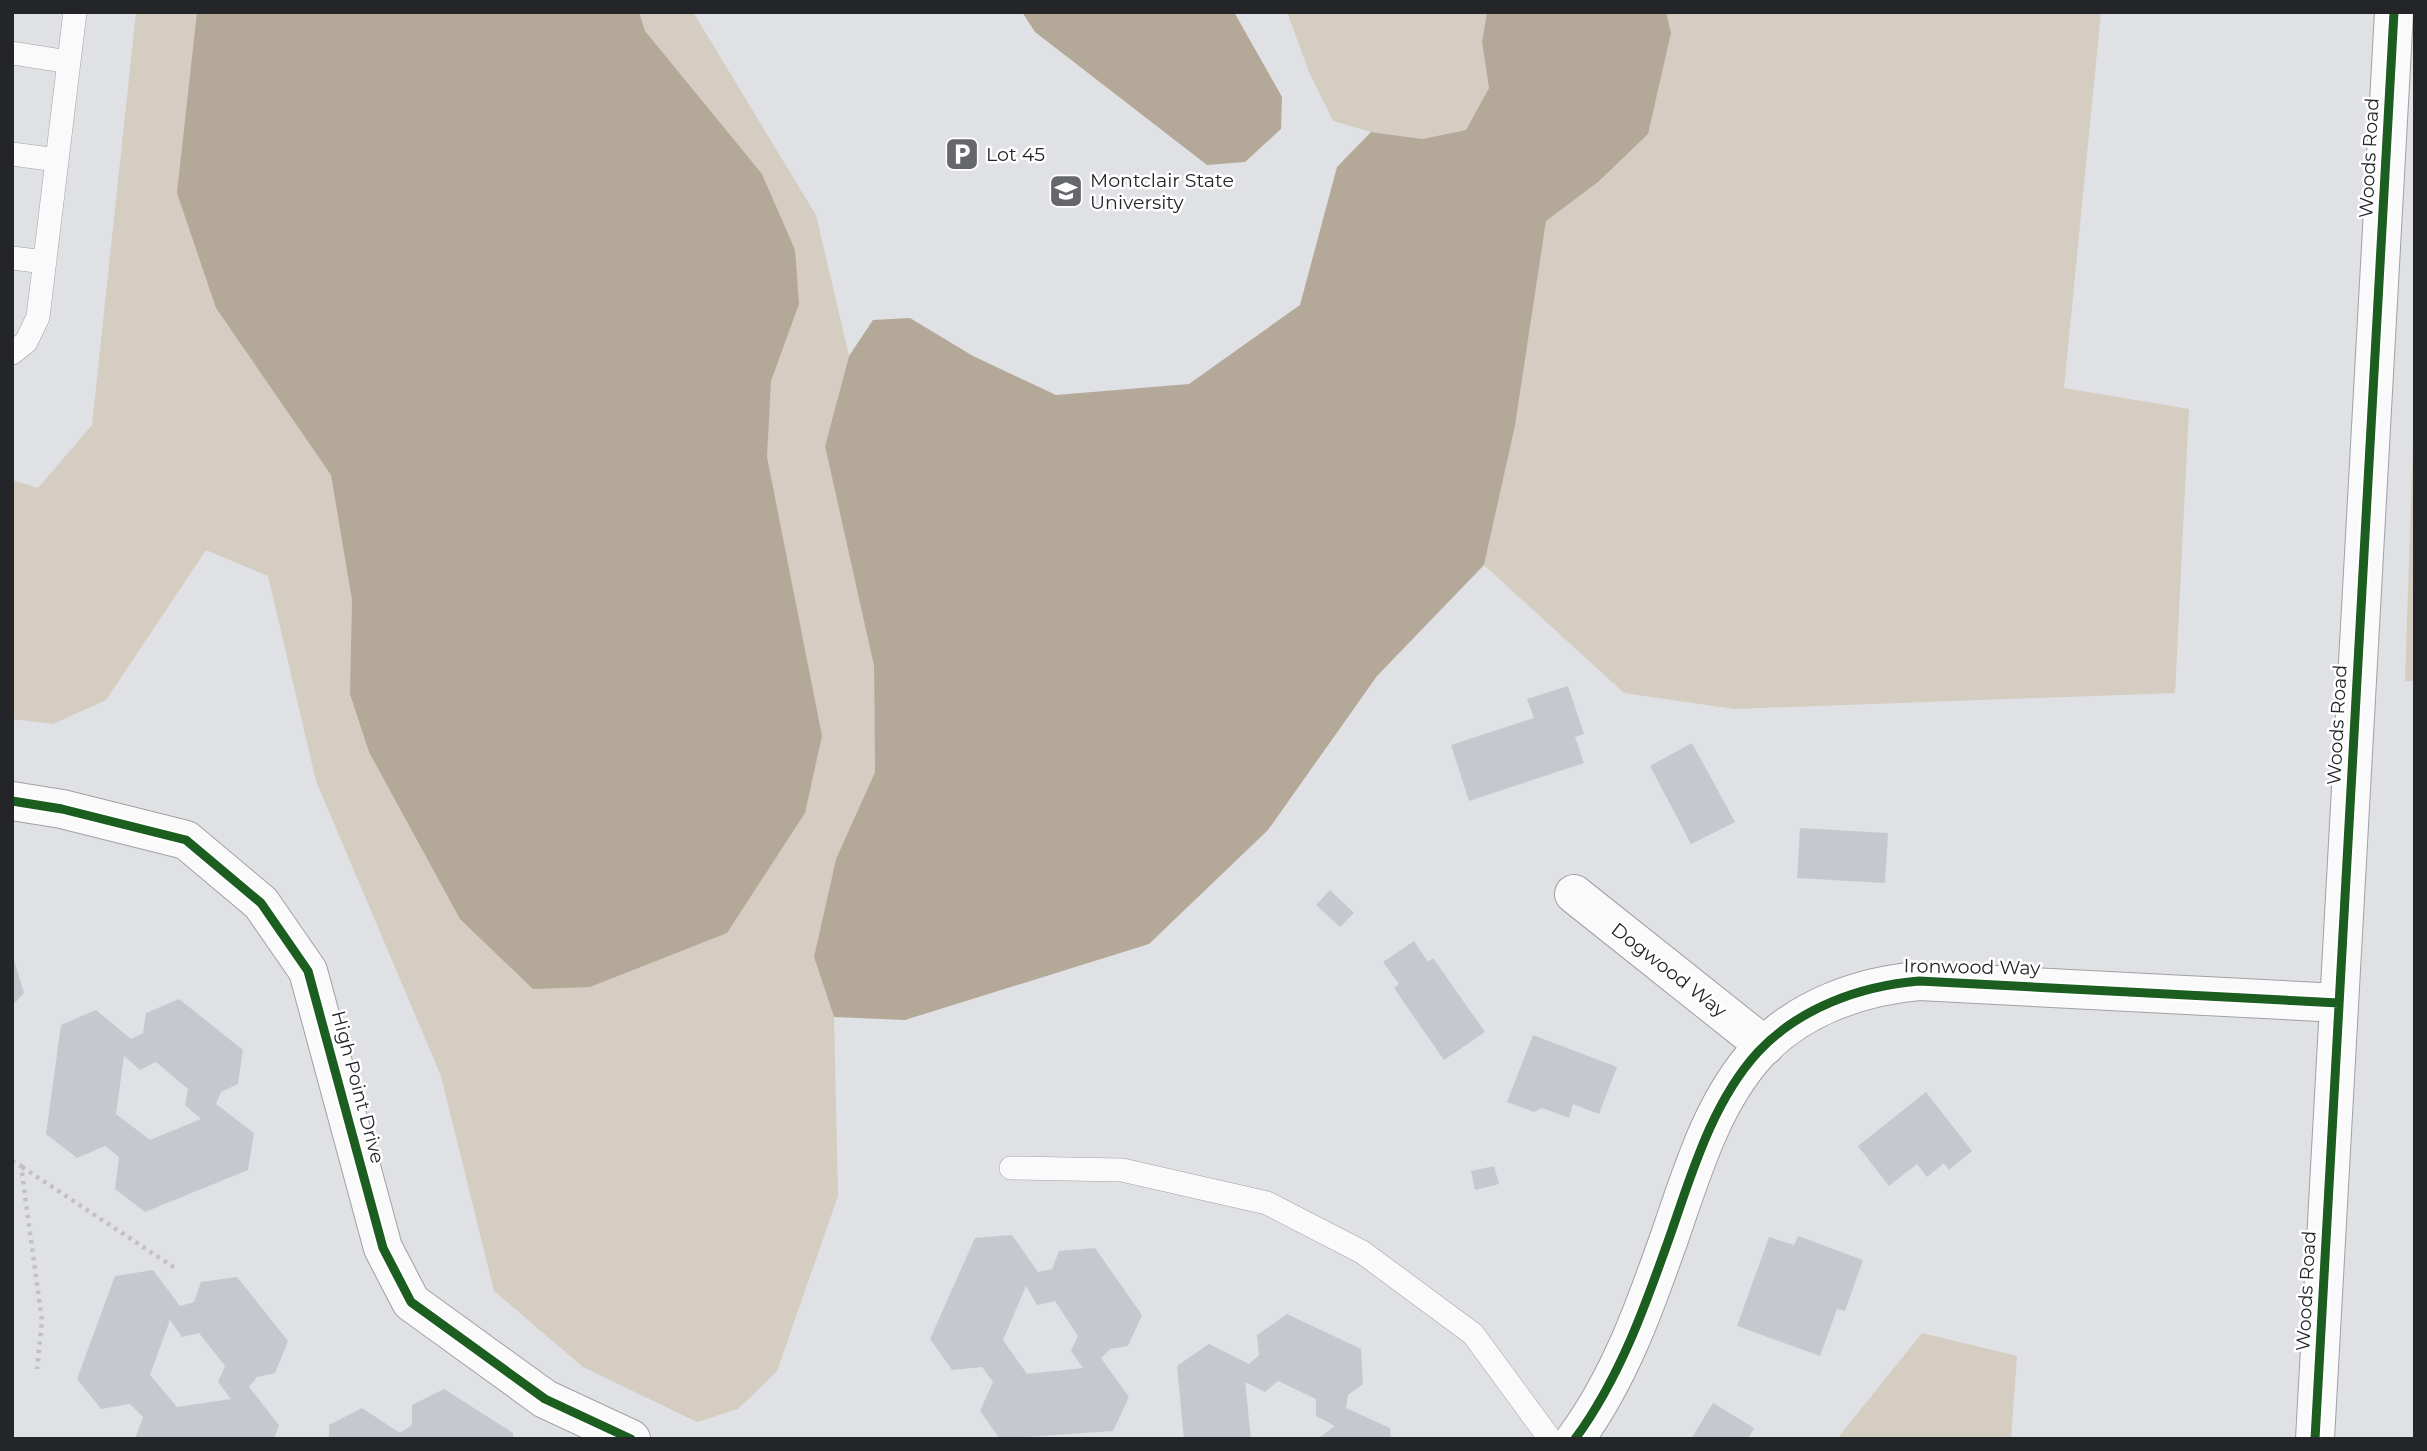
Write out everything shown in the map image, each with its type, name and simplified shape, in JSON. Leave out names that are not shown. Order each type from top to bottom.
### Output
[{"type":"street","name":"Woods Road","points":[[2315,1439],[2394,12]]},
{"type":"street","name":"High Point Drive","points":[[12,801],[62,809],[186,840],[261,903],[309,971],[383,1248],[411,1302],[545,1399],[631,1439]]},
{"type":"street","name":"Dogwood Way","points":[[1574,894],[1765,1046]]},
{"type":"street","name":"Ironwood Way","points":[[1575,1439],[1613,1377],[1655,1279],[1690,1178],[1735,1081],[1765,1046],[1792,1024],[1851,993],[1884,984],[1919,981],[2339,1003]]},
{"type":"lane","points":[[12,353],[26,342],[38,317],[75,12]]},
{"type":"lane","points":[[12,53],[69,62]]},
{"type":"lane","points":[[12,154],[57,160]]},
{"type":"lane","points":[[12,258],[45,262]]},
{"type":"lane","points":[[1011,1168],[1122,1170],[1267,1203],[1362,1252],[1473,1334],[1550,1439]]},
{"type":"path","points":[[12,1161],[178,1270]]},
{"type":"path","points":[[21,1166],[42,1321],[37,1369]]},
{"type":"shaded area","points":[[136,12],[693,12],[816,215],[849,356],[825,446],[874,666],[875,772],[836,859],[814,957],[834,1017],[838,1196],[777,1371],[738,1409],[697,1422],[583,1367],[494,1291],[441,1076],[316,781],[268,576],[206,550],[106,700],[53,724],[12,719],[12,480],[38,488],[92,425]]},
{"type":"shaded area","points":[[197,12],[639,12],[645,31],[762,174],[795,250],[799,304],[771,381],[767,457],[822,736],[805,813],[727,933],[590,987],[533,989],[460,919],[369,752],[350,694],[352,600],[331,475],[216,308],[177,193]]},
{"type":"shaded area","points":[[1022,12],[1234,12],[1282,97],[1281,129],[1245,162],[1207,165],[1035,32]]},
{"type":"shaded area","points":[[1287,12],[1487,12],[1482,42],[1489,88],[1466,130],[1422,139],[1371,132],[1333,121],[1309,72]]},
{"type":"shaded area","points":[[1487,12],[1666,12],[1671,33],[1648,134],[1598,182],[1546,221],[1515,426],[1484,565],[1377,676],[1268,830],[1149,944],[905,1020],[834,1017],[814,957],[836,859],[875,772],[874,666],[825,446],[849,356],[873,320],[910,318],[973,356],[1056,395],[1189,384],[1300,305],[1337,167],[1371,132],[1422,139],[1466,130],[1489,88],[1482,42]]},
{"type":"shaded area","points":[[1582,12],[2101,12],[2064,388],[2189,409],[2175,693],[1734,709],[1624,693],[1484,565],[1515,426],[1546,220],[1598,182]]},
{"type":"shaded area","points":[[2415,381],[2415,681],[2405,681]]},
{"type":"shaded area","points":[[1922,1333],[2017,1356],[2011,1439],[1837,1439]]},
{"type":"building","points":[[1568,686],[1584,734],[1575,737],[1584,763],[1469,801],[1451,745],[1534,718],[1527,699]]},
{"type":"building","points":[[1692,743],[1735,822],[1691,844],[1650,766]]},
{"type":"building","points":[[1800,828],[1888,833],[1885,883],[1797,878]]},
{"type":"building","points":[[1330,890],[1354,913],[1340,927],[1316,905]]},
{"type":"building","points":[[1414,941],[1428,962],[1433,958],[1485,1032],[1444,1060],[1394,988],[1399,984],[1383,962]]},
{"type":"building","points":[[12,953],[24,993],[12,1006]]},
{"type":"building","points":[[179,999],[243,1050],[238,1084],[221,1092],[216,1104],[254,1133],[248,1170],[145,1212],[115,1189],[119,1157],[105,1146],[77,1158],[46,1134],[61,1025],[96,1010],[131,1039],[143,1033],[146,1013]],"holes":[[[124,1056],[140,1070],[156,1062],[188,1089],[185,1105],[201,1119],[150,1140],[116,1114]]]},
{"type":"building","points":[[1533,1035],[1617,1067],[1599,1114],[1573,1104],[1569,1118],[1542,1108],[1534,1112],[1507,1102]]},
{"type":"building","points":[[1926,1092],[1972,1151],[1949,1170],[1944,1163],[1927,1177],[1917,1164],[1889,1186],[1858,1146]]},
{"type":"building","points":[[1494,1166],[1499,1184],[1475,1190],[1471,1171]]},
{"type":"building","points":[[1012,1235],[1038,1272],[1052,1269],[1059,1251],[1095,1248],[1142,1315],[1128,1346],[1110,1349],[1101,1358],[1129,1397],[1113,1431],[1000,1439],[980,1411],[993,1382],[982,1367],[952,1370],[930,1339],[975,1238]],"holes":[[[1026,1286],[1037,1305],[1055,1301],[1078,1336],[1071,1351],[1083,1368],[1027,1374],[1003,1340]]]},
{"type":"building","points":[[1798,1236],[1863,1260],[1845,1311],[1837,1309],[1820,1356],[1737,1326],[1769,1237],[1794,1245]]},
{"type":"building","points":[[153,1270],[180,1306],[194,1302],[201,1282],[237,1277],[288,1341],[275,1373],[257,1377],[249,1387],[279,1425],[274,1439],[135,1439],[143,1417],[130,1404],[101,1409],[77,1379],[115,1276]],"holes":[[[170,1320],[182,1337],[199,1333],[225,1366],[218,1382],[231,1399],[177,1407],[150,1375]]]},
{"type":"building","points":[[1287,1314],[1361,1349],[1363,1384],[1348,1395],[1346,1408],[1390,1428],[1391,1439],[1317,1439],[1335,1426],[1316,1416],[1316,1399],[1278,1381],[1265,1392],[1245,1382],[1251,1439],[1184,1439],[1177,1366],[1209,1344],[1249,1364],[1259,1355],[1257,1335]]},
{"type":"building","points":[[444,1389],[513,1433],[513,1439],[329,1439],[329,1425],[362,1408],[400,1433],[412,1425],[412,1405]]},
{"type":"building","points":[[1713,1403],[1754,1428],[1748,1439],[1691,1439]]},
{"type":"cycle path","points":[[2315,1439],[2394,12]]},
{"type":"cycle path","points":[[12,801],[62,809],[186,840],[261,903],[308,971],[383,1248],[411,1302],[545,1399],[631,1439]]},
{"type":"cycle path","points":[[1575,1439],[1619,1366],[1652,1287],[1696,1162],[1728,1092],[1758,1052],[1792,1023],[1811,1012],[1853,994],[1919,981],[2339,1003]]},
{"type":"place","name":"Lot 45","points":[[962,154]]},
{"type":"place","name":"Montclair State University","points":[[1066,191]]}]
